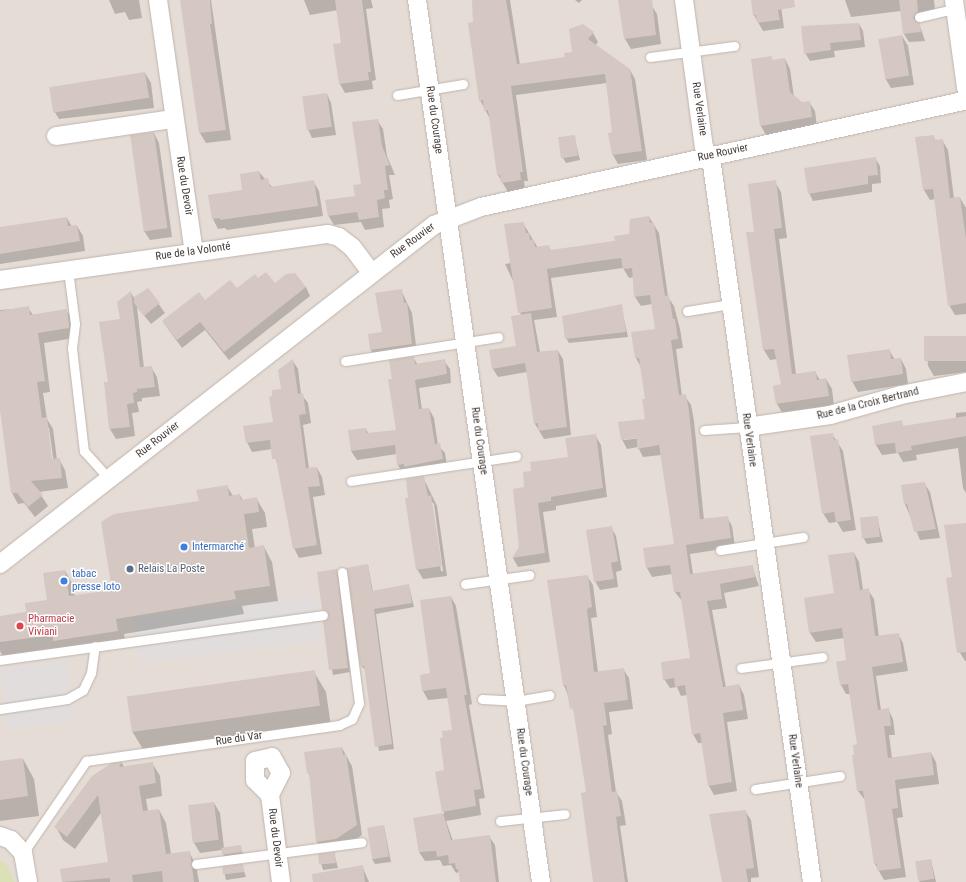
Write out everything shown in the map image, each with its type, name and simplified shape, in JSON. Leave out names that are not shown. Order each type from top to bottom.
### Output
[{"type":"street","name":"Rue du Devoir","points":[[158,0],[173,119],[194,252]]},
{"type":"street","name":"Rue du Courage","points":[[417,0],[541,882]]},
{"type":"street","name":"Rue Verlaine","points":[[684,0],[704,147],[712,165],[763,543],[812,882]]},
{"type":"street","points":[[954,4],[966,88]]},
{"type":"street","name":"Rue Rouvier","points":[[0,564],[420,234],[448,218],[481,207],[966,100]]},
{"type":"street","points":[[56,136],[173,119]]},
{"type":"street","name":"Rue de la Volonté","points":[[0,280],[328,234],[339,237],[352,247],[371,272]]},
{"type":"street","name":"Rue de la Croix Bertrand","points":[[747,427],[830,415],[935,387],[966,382]]},
{"type":"street","name":"Rue du Devoir","points":[[270,795],[281,882]]},
{"type":"street","points":[[0,836],[12,840],[23,853],[28,882]]},
{"type":"lane","points":[[919,17],[954,4]]},
{"type":"lane","points":[[650,57],[734,46]]},
{"type":"lane","points":[[397,95],[462,84]]},
{"type":"lane","points":[[68,270],[75,324],[72,348],[84,451],[109,479]]},
{"type":"lane","points":[[687,311],[730,304]]},
{"type":"lane","points":[[345,361],[498,337]]},
{"type":"lane","points":[[704,430],[747,427]]},
{"type":"lane","points":[[351,481],[516,456]]},
{"type":"lane","points":[[720,550],[803,537]]},
{"type":"lane","name":"Rue du Var","points":[[23,853],[86,761],[339,725],[352,719],[359,703],[342,572]]},
{"type":"lane","points":[[465,584],[529,576]]},
{"type":"lane","points":[[0,660],[323,615]]},
{"type":"lane","points":[[0,709],[67,699],[83,690],[91,674],[95,646]]},
{"type":"lane","points":[[741,668],[781,665],[822,658]]},
{"type":"lane","points":[[482,699],[516,701],[549,695]]},
{"type":"lane","points":[[755,790],[840,776]]},
{"type":"lane","points":[[500,822],[565,814]]},
{"type":"lane","points":[[196,864],[362,842]]},
{"type":"shaded area","points":[[0,0],[966,0],[966,882],[0,882]]},
{"type":"shaded area","points":[[316,595],[322,641],[140,663],[134,617]]},
{"type":"shaded area","points":[[67,660],[74,721],[8,729],[0,668]]},
{"type":"green space","points":[[0,860],[6,864],[15,882],[0,882]]},
{"type":"building","points":[[180,0],[210,0],[212,24],[210,24],[226,130],[199,133]]},
{"type":"building","points":[[335,0],[362,0],[371,72],[368,72],[369,80],[339,84],[333,44],[341,43]]},
{"type":"building","points":[[472,0],[506,0],[517,64],[565,57],[564,53],[572,52],[569,29],[583,24],[594,32],[588,39],[630,69],[642,151],[612,155],[608,133],[612,132],[605,74],[511,86],[523,172],[520,172],[521,180],[501,183],[500,175],[497,175],[488,110],[484,111],[483,100],[479,101],[468,23],[473,22]]},
{"type":"building","points":[[618,0],[652,0],[656,35],[624,39]]},
{"type":"building","points":[[751,0],[794,0],[795,7],[778,10],[780,20],[757,23],[756,15],[753,16]]},
{"type":"building","points":[[899,0],[917,0],[918,11],[913,18],[920,23],[921,32],[903,34]]},
{"type":"building","points":[[859,23],[861,40],[830,43],[831,50],[804,54],[801,26]]},
{"type":"building","points":[[902,35],[909,75],[885,80],[878,39]]},
{"type":"building","points":[[772,56],[772,60],[785,58],[790,92],[802,102],[810,101],[812,117],[760,126],[751,59]]},
{"type":"building","points":[[145,72],[149,98],[53,113],[49,87]]},
{"type":"building","points":[[327,93],[332,127],[307,130],[302,96]]},
{"type":"building","points":[[378,119],[382,146],[390,165],[385,166],[388,190],[384,190],[385,198],[377,200],[379,217],[359,220],[357,212],[328,216],[325,200],[355,196],[353,185],[361,184],[352,122]]},
{"type":"building","points":[[154,132],[167,228],[144,231],[130,135]]},
{"type":"building","points":[[575,135],[578,156],[561,158],[558,137]]},
{"type":"building","points":[[934,135],[935,140],[943,139],[950,198],[960,197],[966,238],[966,303],[948,306],[933,189],[923,190],[915,137]]},
{"type":"building","points":[[876,157],[878,175],[868,176],[868,184],[808,194],[804,168]]},
{"type":"building","points":[[259,171],[261,180],[268,178],[270,187],[314,180],[318,206],[220,220],[220,218],[212,219],[208,195],[242,190],[240,174]]},
{"type":"building","points":[[776,180],[782,228],[774,229],[792,374],[816,371],[817,380],[826,378],[829,396],[776,404],[773,386],[781,384],[774,349],[763,350],[746,232],[754,232],[748,184]]},
{"type":"building","points":[[649,216],[650,223],[654,223],[665,296],[669,295],[673,319],[675,319],[678,339],[671,340],[679,395],[686,394],[689,411],[700,519],[728,516],[731,538],[686,545],[690,574],[753,565],[755,577],[720,584],[722,599],[707,601],[723,687],[739,684],[743,710],[723,713],[732,782],[708,786],[700,733],[692,735],[685,685],[675,687],[674,678],[663,680],[661,662],[690,658],[680,592],[674,592],[670,565],[646,568],[643,548],[674,544],[659,445],[637,449],[637,438],[621,440],[618,422],[645,419],[642,399],[645,399],[639,358],[635,358],[631,332],[655,329],[650,295],[634,297],[632,268],[623,269],[621,258],[584,263],[547,269],[552,308],[518,313],[504,224],[524,222],[526,233],[529,233],[530,240],[533,239],[535,247],[549,245],[550,250],[615,241],[614,236],[629,234],[630,219]]},
{"type":"building","points":[[67,217],[68,226],[77,225],[80,241],[0,254],[0,227]]},
{"type":"building","points":[[266,272],[275,283],[286,274],[295,273],[306,287],[224,352],[200,322],[177,340],[162,321],[199,292],[205,300],[230,280],[237,288],[255,274],[258,278]]},
{"type":"building","points":[[148,288],[160,303],[144,316],[134,303],[134,297]]},
{"type":"building","points":[[402,289],[404,303],[407,302],[412,344],[370,350],[368,334],[382,332],[375,293]]},
{"type":"building","points":[[131,291],[140,367],[152,366],[155,387],[137,389],[137,392],[133,393],[134,403],[127,404],[130,427],[109,429],[104,382],[108,382],[99,322],[120,319],[117,302]]},
{"type":"building","points":[[622,304],[626,332],[565,339],[562,316]]},
{"type":"building","points":[[29,306],[30,315],[67,309],[69,328],[38,333],[45,381],[37,382],[42,418],[47,417],[52,459],[60,458],[62,478],[31,481],[43,495],[28,507],[17,493],[11,493],[0,410],[0,311]]},
{"type":"building","points":[[531,313],[537,352],[558,350],[567,427],[538,431],[538,423],[534,424],[525,363],[492,369],[489,350],[516,346],[511,316]]},
{"type":"building","points":[[924,336],[966,336],[966,361],[924,361]]},
{"type":"building","points":[[890,349],[891,359],[901,358],[903,374],[851,382],[847,355]]},
{"type":"building","points":[[414,356],[415,364],[445,359],[447,374],[415,380],[419,409],[429,408],[435,444],[440,443],[443,459],[404,467],[404,464],[397,465],[395,445],[351,451],[348,430],[366,428],[367,433],[396,430],[388,379],[392,379],[389,360]]},
{"type":"building","points":[[293,359],[298,394],[303,393],[306,414],[299,415],[306,468],[317,467],[320,486],[308,487],[317,545],[293,549],[276,459],[272,459],[270,440],[246,443],[243,426],[273,422],[269,397],[272,396],[272,390],[281,389],[278,370]]},
{"type":"building","points":[[966,416],[966,436],[911,446],[912,450],[896,453],[895,443],[875,445],[872,426],[902,420],[903,426]]},
{"type":"building","points":[[833,433],[834,440],[838,439],[851,520],[836,522],[834,512],[822,514],[810,436]]},
{"type":"building","points":[[596,434],[603,488],[551,497],[551,501],[538,503],[545,553],[512,558],[519,547],[513,489],[524,487],[523,472],[531,471],[530,462],[568,457],[565,438]]},
{"type":"building","points":[[424,476],[428,496],[431,495],[442,566],[416,570],[405,498],[408,498],[406,479]]},
{"type":"building","points":[[925,482],[936,529],[914,532],[907,504],[904,504],[901,485]]},
{"type":"building","name":"Intermarché","points":[[228,485],[229,496],[240,494],[241,500],[257,497],[259,512],[244,514],[249,548],[264,545],[270,586],[234,591],[236,599],[116,619],[118,631],[53,641],[53,635],[0,642],[0,616],[26,612],[25,603],[47,600],[43,573],[65,570],[69,596],[112,590],[101,522],[114,514],[199,501],[196,490]]},
{"type":"building","points":[[878,516],[880,537],[862,538],[860,518]]},
{"type":"building","points":[[966,523],[966,652],[957,653],[946,578],[952,577],[944,525]]},
{"type":"building","points":[[612,526],[618,561],[611,563],[614,579],[594,582],[586,530]]},
{"type":"building","points":[[854,552],[860,590],[869,588],[875,636],[899,633],[903,662],[872,667],[878,710],[889,708],[891,726],[884,726],[888,758],[931,752],[934,775],[895,780],[898,808],[892,809],[901,868],[877,871],[877,864],[874,864],[863,791],[857,791],[852,755],[854,755],[853,745],[857,744],[848,684],[840,685],[836,662],[846,660],[842,628],[809,633],[804,598],[834,593],[828,555]]},
{"type":"building","points":[[368,564],[372,591],[409,584],[412,603],[374,609],[392,744],[375,747],[364,666],[360,666],[346,568]]},
{"type":"building","points":[[337,569],[348,668],[329,670],[323,621],[329,615],[322,609],[317,572]]},
{"type":"building","points":[[588,575],[592,607],[587,609],[594,672],[624,668],[628,700],[604,703],[607,725],[603,726],[612,792],[617,791],[621,816],[616,817],[625,882],[593,882],[581,793],[586,792],[573,708],[570,709],[566,685],[563,686],[547,580]]},
{"type":"building","points":[[451,596],[467,695],[464,695],[481,789],[474,790],[476,806],[442,812],[435,772],[444,770],[440,738],[443,737],[442,731],[452,730],[446,688],[422,691],[420,675],[430,673],[420,600]]},
{"type":"building","points":[[315,670],[320,706],[132,732],[127,696]]},
{"type":"building","points":[[342,747],[343,755],[346,754],[357,825],[336,839],[316,842],[309,773],[307,773],[304,752]]},
{"type":"building","points":[[23,758],[28,796],[0,800],[0,761]]},
{"type":"building","points":[[122,762],[119,767],[153,762],[156,783],[139,786],[143,811],[159,809],[166,854],[190,851],[194,882],[163,882],[162,871],[132,875],[133,882],[110,882],[110,878],[62,882],[60,869],[108,862],[98,795],[67,837],[54,827],[92,776],[112,763]]},
{"type":"building","points":[[214,802],[219,840],[193,843],[188,805]]},
{"type":"building","points":[[746,810],[754,868],[746,869],[748,882],[722,882],[709,814]]},
{"type":"building","points":[[443,813],[451,840],[490,835],[496,882],[460,882],[458,869],[456,869],[455,863],[449,864],[448,855],[437,857],[436,851],[419,852],[413,818]]},
{"type":"building","points":[[384,825],[389,857],[372,859],[367,828]]},
{"type":"building","points":[[241,845],[242,852],[222,855],[221,848]]},
{"type":"building","points":[[335,852],[336,863],[319,864],[318,853]]},
{"type":"building","points":[[931,859],[934,879],[918,881],[915,862]]},
{"type":"building","points":[[243,864],[244,872],[223,874],[222,867]]},
{"type":"building","points":[[363,865],[365,882],[313,882],[312,874]]},
{"type":"place","name":"Intermarché","points":[[184,547]]},
{"type":"place","name":"Relais La Poste","points":[[130,569]]},
{"type":"place","name":"tabac presse loto","points":[[64,581]]},
{"type":"place","name":"Pharmacie Viviani","points":[[20,626]]}]
